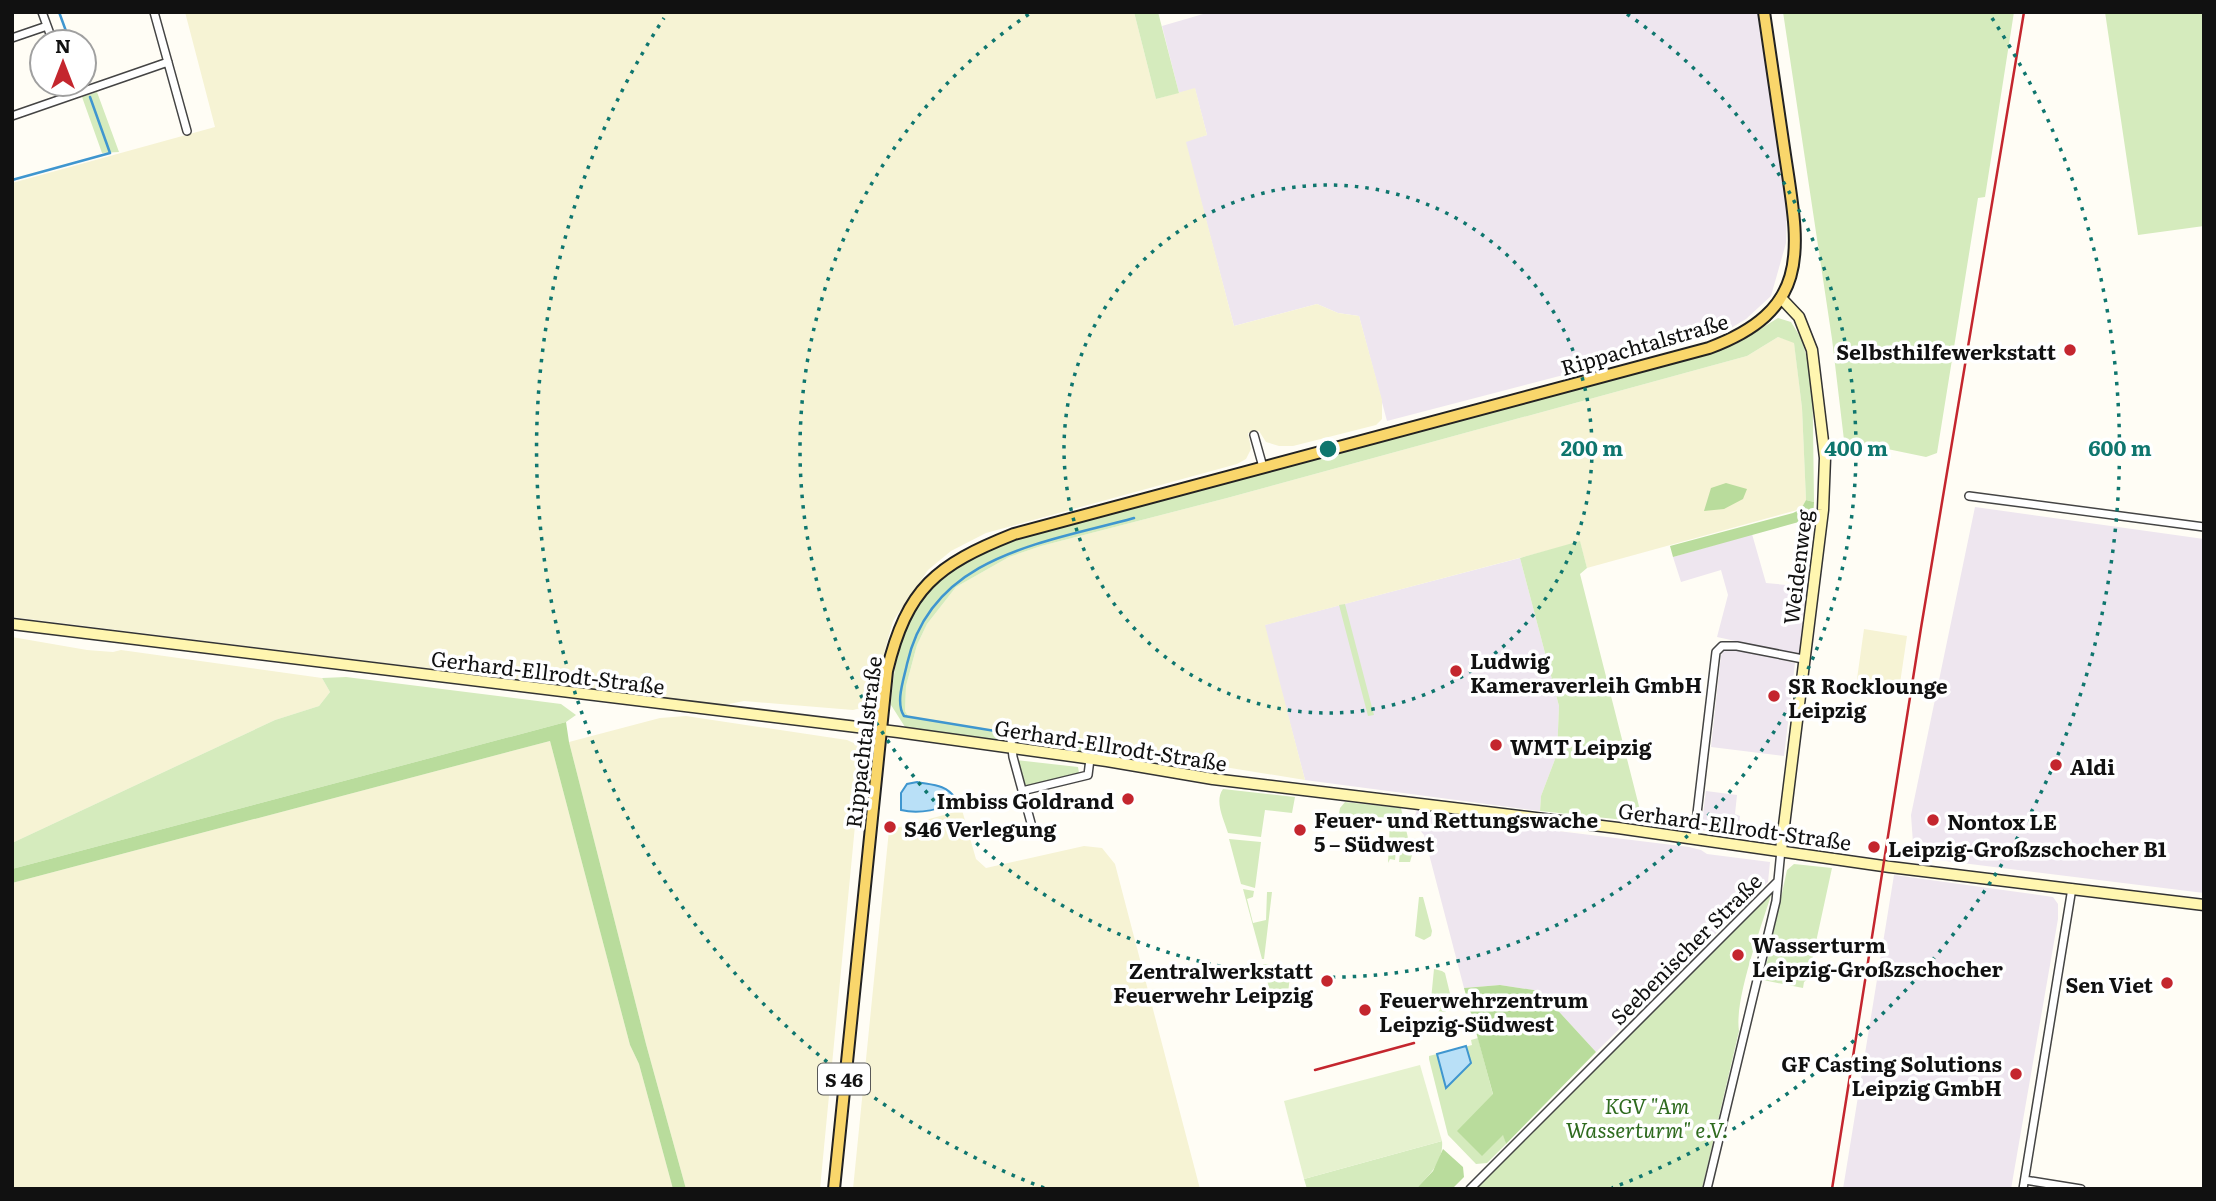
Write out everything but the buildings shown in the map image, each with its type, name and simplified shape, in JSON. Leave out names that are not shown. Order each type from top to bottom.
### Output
[{"type":"main road","name":"Rippachtalstraße","points":[[834,1189],[887,671],[906,611],[930,580],[953,561],[1014,534],[1709,348],[1752,328],[1768,315],[1782,298],[1794,267],[1796,230],[1764,12]]},
{"type":"street","points":[[12,38],[47,26],[42,12]]},
{"type":"street","points":[[155,12],[187,131]]},
{"type":"street","points":[[98,87],[168,62]]},
{"type":"street","points":[[12,116],[62,98]]},
{"type":"street","name":"Weidenweg","points":[[1781,850],[1823,510],[1825,458],[1812,350],[1799,317],[1782,298]]},
{"type":"street","points":[[1254,435],[1264,467]]},
{"type":"street","points":[[1969,496],[2204,527]]},
{"type":"street","name":"Gerhard-Ellrodt-Straße","points":[[12,624],[1012,744],[1213,779],[1535,817],[1890,867],[2204,905]]},
{"type":"street","points":[[1694,839],[1716,652],[1722,646],[1737,646],[1803,659]]},
{"type":"street","points":[[1012,744],[1031,823]]},
{"type":"street","points":[[1022,792],[1088,775],[1090,759]]},
{"type":"street","points":[[1707,1189],[1776,901],[1781,850]]},
{"type":"street","name":"Seebenischer Straße","points":[[1469,1189],[1777,882]]},
{"type":"street","points":[[2023,1189],[2071,888]]},
{"type":"street","points":[[2025,1180],[2081,1189]]},
{"type":"shaded area","points":[[185,12],[1134,12],[1156,99],[1195,88],[1207,135],[1186,142],[1234,326],[1317,304],[1338,313],[1359,316],[1382,400],[1382,419],[1376,425],[1293,446],[1266,442],[1259,431],[1248,433],[1251,449],[1246,459],[1237,464],[986,533],[951,551],[928,570],[893,621],[872,697],[865,707],[853,710],[744,701],[724,705],[12,617],[12,183],[215,127]]},
{"type":"shaded area","points":[[1210,12],[1757,12],[1787,203],[1786,243],[1771,296],[1746,319],[1721,334],[1387,421],[1359,316],[1338,313],[1317,304],[1234,326],[1185,141],[1207,135],[1195,89],[1179,93],[1162,26]]},
{"type":"shaded area","points":[[1778,337],[1794,342],[1802,408],[1806,500],[1801,509],[1587,568],[1580,542],[1265,625],[1305,780],[908,716],[905,711],[906,686],[917,645],[927,624],[956,587],[1009,557],[1041,546],[1747,356]]},
{"type":"shaded area","points":[[1975,507],[2204,539],[2204,893],[1914,857],[1911,815]]},
{"type":"shaded area","points":[[1752,534],[1766,583],[1807,587],[1799,655],[1717,637],[1728,595],[1721,570],[1681,582],[1673,557]]},
{"type":"shaded area","points":[[1520,558],[1559,706],[1557,754],[1541,796],[1540,811],[1305,780],[1264,625]]},
{"type":"shaded area","points":[[1864,629],[1907,636],[1899,690],[1856,686]]},
{"type":"shaded area","points":[[12,637],[87,650],[121,650],[322,678],[330,692],[319,706],[275,720],[12,843]]},
{"type":"shaded area","points":[[1730,648],[1795,663],[1784,756],[1711,747],[1721,655],[1724,650]]},
{"type":"shaded area","points":[[686,716],[847,740],[858,745],[862,753],[820,1189],[686,1189],[569,742],[660,718]]},
{"type":"shaded area","points":[[550,741],[630,1045],[639,1064],[673,1189],[12,1189],[12,883]]},
{"type":"shaded area","points":[[1706,791],[1737,795],[1735,814],[1740,816],[1738,836],[1701,830]]},
{"type":"shaded area","points":[[962,810],[976,859],[986,868],[1084,846],[1102,848],[1115,864],[1200,1189],[853,1189],[889,830]]},
{"type":"shaded area","points":[[1417,810],[1689,847],[1707,854],[1770,862],[1768,882],[1596,1052],[1540,991],[1500,985],[1464,988],[1424,835],[1416,826],[1414,818]]},
{"type":"shaded area","points":[[1894,875],[2053,897],[2058,904],[2058,919],[2011,1189],[1843,1189]]},
{"type":"green space","points":[[1134,12],[1158,12],[1179,93],[1156,99]]},
{"type":"green space","points":[[1783,12],[2014,12],[1985,197],[1978,198],[1937,453],[1926,457],[1844,440],[1832,339]]},
{"type":"green space","points":[[2105,12],[2204,12],[2204,226],[2138,235]]},
{"type":"green space","points":[[98,95],[119,152],[102,153],[82,98],[98,98]]},
{"type":"green space","points":[[1778,318],[1791,322],[1801,338],[1807,358],[1812,350],[1814,502],[1806,500],[1802,408],[1794,343],[1778,337],[1747,356],[1041,546],[1009,557],[956,587],[927,624],[917,645],[906,686],[905,711],[908,716],[1093,746],[1093,754],[996,743],[905,727],[891,705],[896,663],[915,609],[941,578],[965,562],[1004,543],[1736,344]]},
{"type":"green space","points":[[1726,483],[1747,489],[1743,499],[1724,509],[1704,511],[1711,488]]},
{"type":"green space","points":[[1806,500],[1814,502],[1813,518],[1673,557],[1670,546],[1793,513],[1801,509]]},
{"type":"green space","points":[[1580,541],[1587,568],[1580,574],[1643,822],[1540,811],[1541,796],[1557,754],[1559,706],[1520,558]]},
{"type":"green space","points":[[1345,604],[1374,715],[1368,716],[1339,605]]},
{"type":"green space","points":[[346,677],[561,704],[576,715],[566,722],[12,869],[12,843],[275,720],[319,706],[330,692],[322,678]]},
{"type":"green space","points":[[566,722],[646,1044],[686,1189],[673,1189],[639,1064],[630,1045],[550,741],[12,883],[12,869]]},
{"type":"green space","points":[[1016,760],[1078,767],[1079,773],[1024,787]]},
{"type":"green space","points":[[1223,789],[1295,797],[1292,813],[1265,810],[1261,837],[1228,833],[1219,799]]},
{"type":"green space","points":[[1345,802],[1401,808],[1412,855],[1410,862],[1399,862],[1400,852],[1396,851],[1395,860],[1390,859],[1388,863],[1390,822],[1338,819],[1340,808]]},
{"type":"green space","points":[[1229,839],[1261,842],[1255,888],[1241,884]]},
{"type":"green space","points":[[1794,864],[1832,868],[1808,979],[1803,988],[1763,980],[1787,870]]},
{"type":"green space","points":[[1243,889],[1254,891],[1253,897],[1247,899],[1253,923],[1266,920],[1267,892],[1272,892],[1264,959],[1262,959]]},
{"type":"green space","name":"KGV \"Am Wasserturm\" e.V.","points":[[1772,892],[1745,982],[1739,1031],[1702,1189],[1476,1189]]},
{"type":"green space","points":[[1419,897],[1423,897],[1432,931],[1431,936],[1424,940],[1415,936]]},
{"type":"green space","points":[[1263,964],[1291,968],[1288,993],[1270,992]]},
{"type":"green space","points":[[1434,969],[1445,973],[1452,1002],[1445,1012],[1430,1010]]},
{"type":"green space","points":[[1500,985],[1540,991],[1596,1052],[1506,1144],[1503,1135],[1482,1156],[1457,1131],[1493,1094],[1464,988]]},
{"type":"green space","points":[[1478,1038],[1506,1144],[1487,1163],[1476,1164],[1448,1135],[1429,1056],[1472,1045],[1471,1040]]},
{"type":"green space","points":[[1420,1065],[1442,1141],[1304,1179],[1284,1101]]},
{"type":"green space","points":[[1442,1141],[1438,1162],[1416,1189],[1307,1189],[1304,1179]]},
{"type":"green space","points":[[1443,1149],[1463,1167],[1464,1177],[1452,1189],[1416,1189],[1433,1171]]},
{"type":"water","points":[[917,782],[943,788],[955,798],[945,806],[930,810],[901,810],[901,793],[907,784]]},
{"type":"water","points":[[1466,1046],[1471,1063],[1446,1088],[1437,1054]]},
{"type":"waterway","points":[[59,12],[65,28]]},
{"type":"waterway","points":[[12,180],[110,153],[90,98]]},
{"type":"waterway","points":[[1075,744],[904,716],[900,704],[902,683],[920,627],[940,599],[966,576],[1029,546],[1134,518]]},
{"type":"railway","points":[[1832,1189],[1921,628],[2024,12]]},
{"type":"railway","points":[[1315,1070],[1414,1043]]},
{"type":"place","name":"Selbsthilfewerkstatt","points":[[2070,350]]},
{"type":"place","name":"Ludwig Kameraverleih GmbH","points":[[1456,671]]},
{"type":"place","name":"SR Rocklounge Leipzig","points":[[1774,696]]},
{"type":"place","name":"WMT Leipzig","points":[[1496,745]]},
{"type":"place","name":"Aldi","points":[[2056,765]]},
{"type":"place","name":"Imbiss Goldrand","points":[[1128,799]]},
{"type":"place","name":"Nontox LE","points":[[1933,820]]},
{"type":"place","name":"S46 Verlegung","points":[[890,827]]},
{"type":"place","name":"Feuer- und Rettungswache 5 – Südwest","points":[[1300,830]]},
{"type":"place","name":"Leipzig-Großzschocher B1","points":[[1874,847]]},
{"type":"place","name":"Wasserturm Leipzig-Großzschocher","points":[[1738,955]]},
{"type":"place","name":"Zentralwerkstatt Feuerwehr Leipzig","points":[[1327,981]]},
{"type":"place","name":"Sen Viet","points":[[2167,983]]},
{"type":"place","name":"Feuerwehrzentrum Leipzig-Südwest","points":[[1365,1010]]},
{"type":"place","name":"GF Casting Solutions Leipzig GmbH","points":[[2016,1074]]}]
